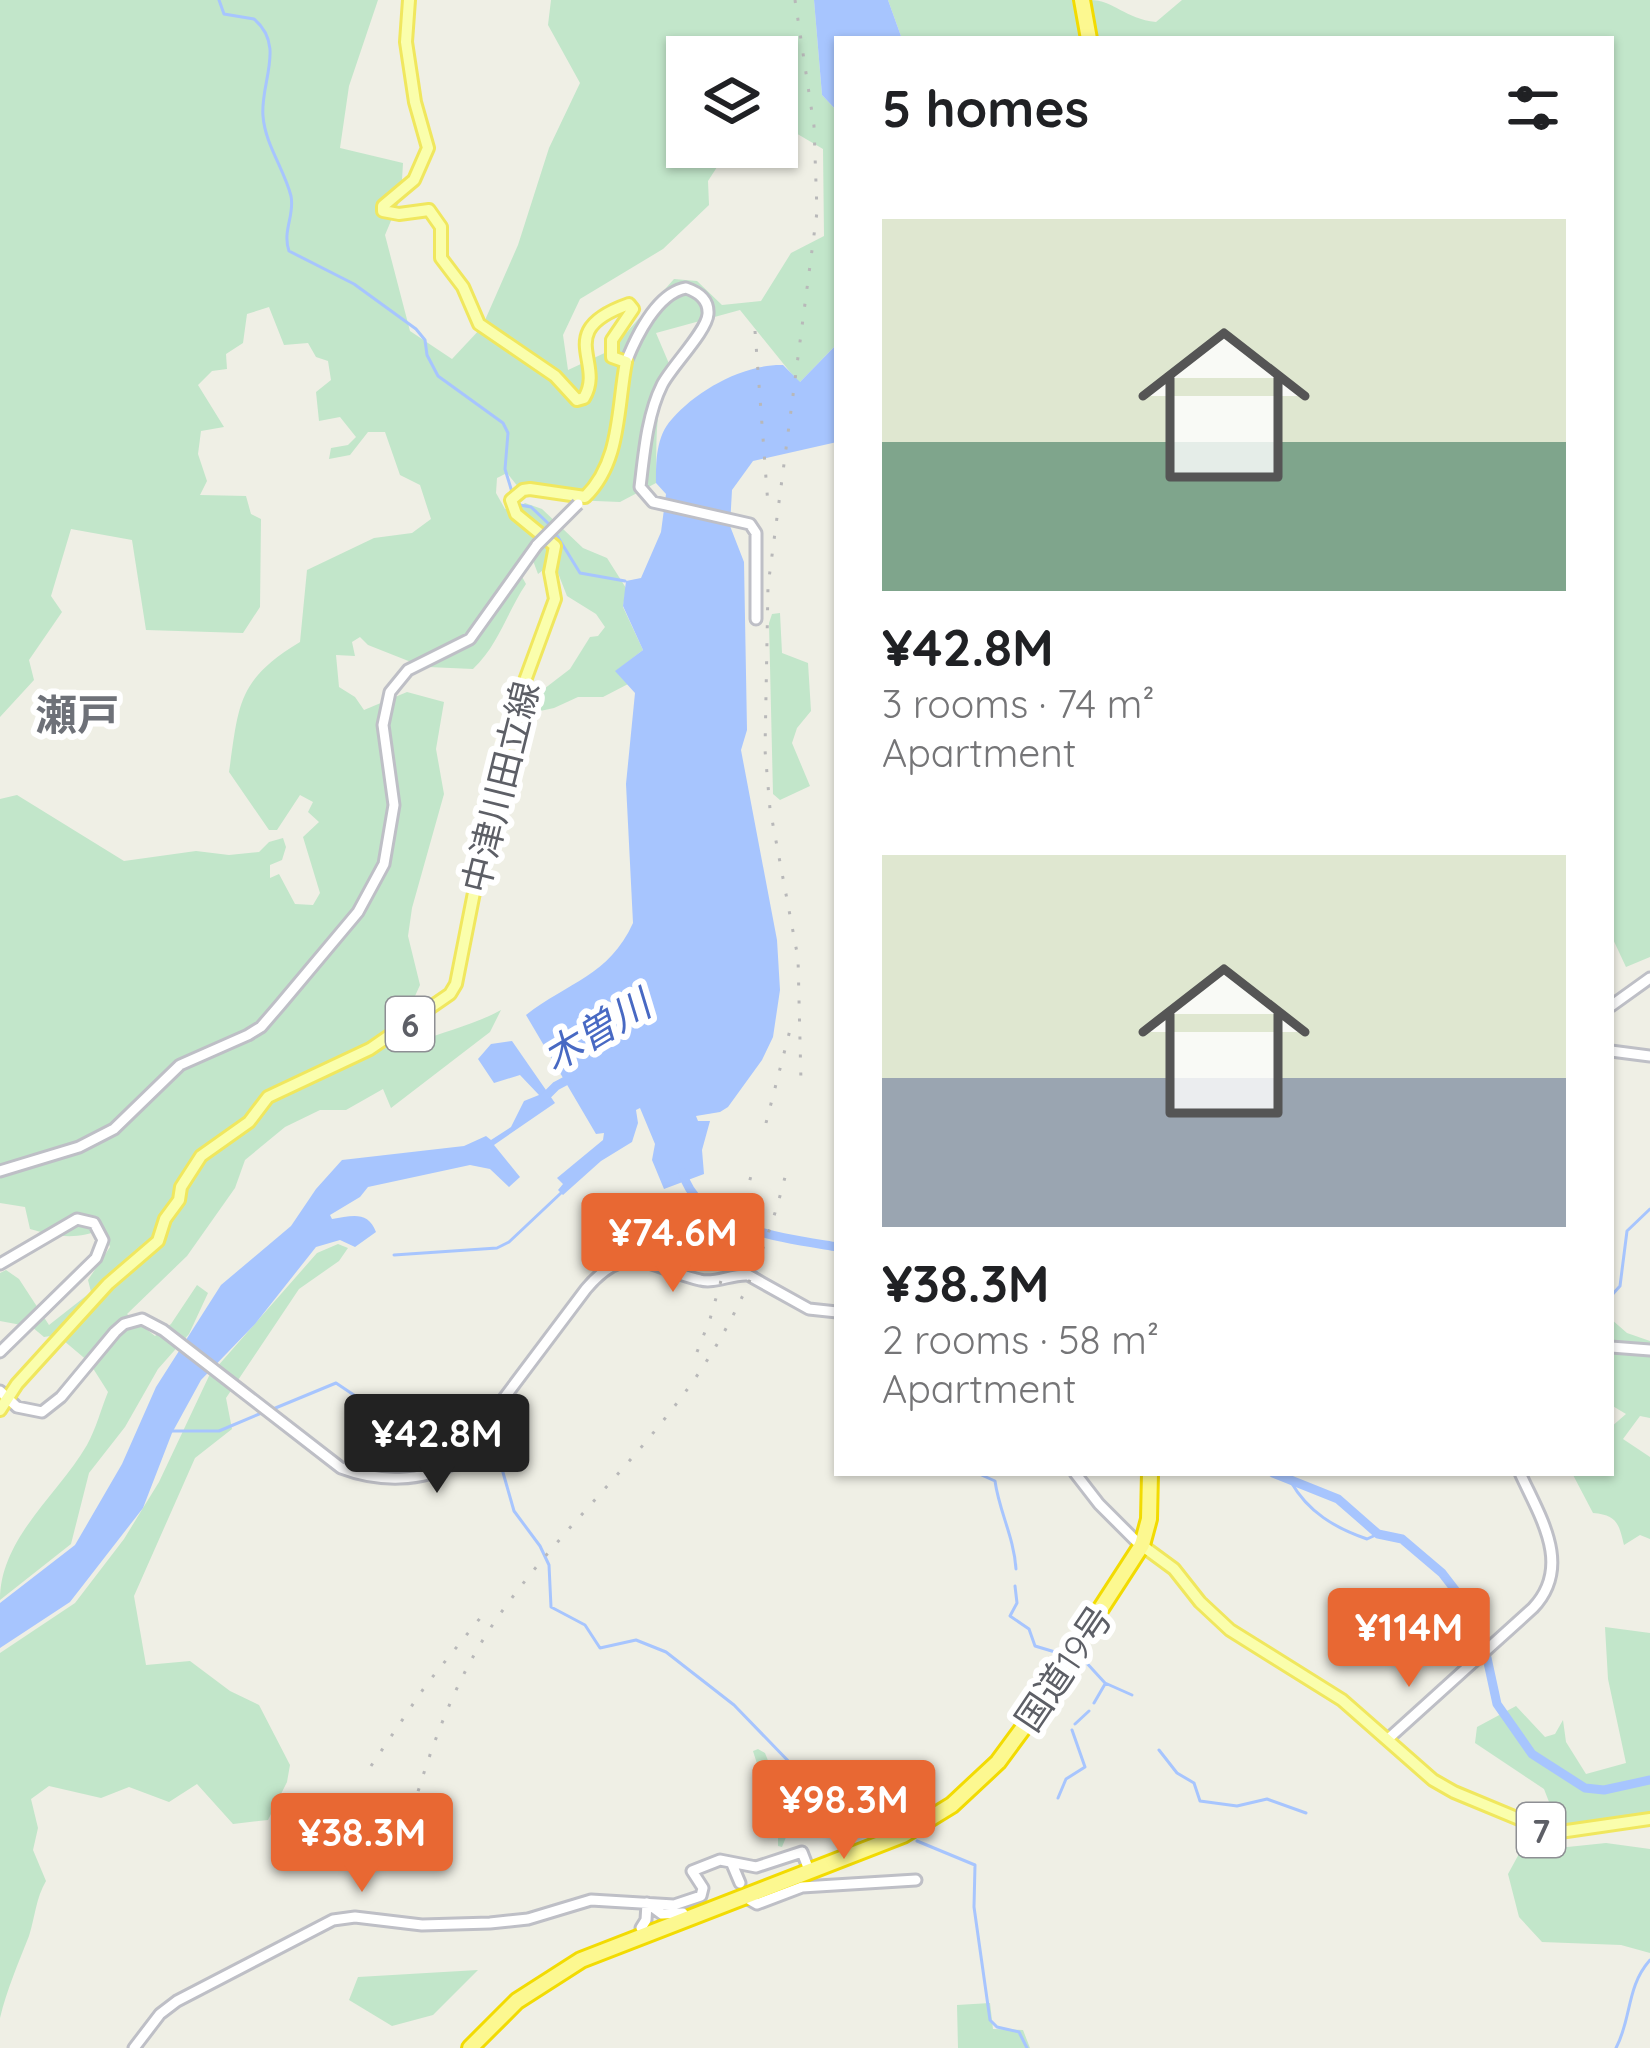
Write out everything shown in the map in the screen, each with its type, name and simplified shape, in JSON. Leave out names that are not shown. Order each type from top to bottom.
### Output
[{"type":"highway","points":[[1082,0],[1088,36]]},
{"type":"highway","name":"国道19号","points":[[466,2048],[517,2001],[568,1967],[903,1835],[970,1790],[1026,1724],[1139,1543],[1149,1519],[1146,1476]]},
{"type":"highway","name":"国道19号","points":[[466,2048],[496,2011],[539,1977],[586,1951],[683,1912],[805,1875]]},
{"type":"main road","points":[[409,0],[405,33],[412,88],[428,148],[414,180],[382,211],[429,210],[441,227],[441,258],[463,287],[479,324],[555,376],[573,398],[580,400],[588,392],[584,352],[591,327],[629,304],[632,314],[612,340],[612,356],[626,362],[613,450],[603,475],[582,501]]},
{"type":"main road","name":"中津川田立線","points":[[3,1400],[108,1284],[158,1241],[181,1186],[201,1156],[249,1122],[268,1097],[393,1036],[443,1002],[456,984],[505,735],[555,599],[550,572],[555,546],[511,506],[515,496],[530,489],[582,501]]},
{"type":"main road","name":"7","points":[[1139,1543],[1174,1569],[1230,1630],[1342,1700],[1444,1787],[1534,1828],[1568,1832],[1650,1819]]},
{"type":"street","points":[[626,362],[670,293],[686,288],[700,295],[708,319],[672,368],[653,410],[640,487],[653,502],[750,524],[756,533],[756,619]]},
{"type":"street","points":[[0,1171],[79,1147],[115,1129],[180,1066],[261,1027],[358,912],[384,863],[394,805],[382,725],[390,692],[408,670],[470,639],[537,545],[582,501]]},
{"type":"street","points":[[1614,1004],[1650,977]]},
{"type":"street","points":[[1614,1052],[1650,1056]]},
{"type":"street","points":[[0,1264],[76,1219],[94,1222],[103,1240],[96,1258],[0,1352]]},
{"type":"street","points":[[3,1400],[26,1412],[43,1412],[124,1324],[142,1319],[163,1330],[334,1463],[356,1474],[430,1475],[462,1456],[586,1289],[618,1263],[651,1261],[709,1282],[748,1274],[809,1309],[834,1312]]},
{"type":"street","points":[[1614,1347],[1650,1350]]},
{"type":"street","points":[[1077,1476],[1139,1543]]},
{"type":"street","points":[[1388,1739],[1546,1592],[1554,1560],[1521,1476]]},
{"type":"street","points":[[134,2048],[160,2014],[177,2001],[332,1919],[356,1916],[422,1925],[468,1925],[528,1919],[591,1900],[674,1905],[699,1898],[703,1888],[692,1871],[720,1860],[756,1867],[802,1852],[805,1875]]},
{"type":"street","points":[[732,1864],[740,1883]]},
{"type":"street","points":[[750,1900],[757,1904],[805,1875],[916,1880]]},
{"type":"street","points":[[647,1903],[662,1914],[683,1912]]},
{"type":"street","points":[[640,1928],[646,1920],[647,1903]]},
{"type":"green space","points":[[0,0],[378,0],[349,86],[340,148],[403,163],[401,197],[385,235],[410,331],[452,359],[482,327],[518,245],[549,148],[580,83],[548,25],[551,0],[814,0],[822,95],[834,108],[834,347],[799,383],[740,310],[656,333],[670,366],[659,411],[656,483],[620,502],[571,500],[519,488],[507,473],[497,478],[496,493],[505,509],[525,503],[542,509],[583,548],[607,558],[626,588],[623,607],[643,650],[616,671],[630,683],[603,697],[578,697],[526,714],[527,702],[570,669],[590,637],[598,636],[605,627],[596,614],[567,596],[556,568],[547,567],[538,574],[524,552],[515,564],[526,584],[496,639],[473,669],[428,667],[422,656],[411,662],[368,645],[360,637],[352,642],[355,656],[336,655],[339,687],[364,710],[407,692],[444,702],[436,749],[444,794],[408,936],[420,985],[401,1027],[415,1043],[501,1010],[490,1032],[391,1108],[383,1089],[346,1110],[320,1110],[285,1127],[245,1160],[235,1188],[187,1256],[127,1314],[155,1336],[171,1324],[197,1285],[208,1293],[189,1334],[158,1369],[125,1427],[89,1473],[71,1544],[0,1600],[3,1578],[20,1537],[87,1445],[108,1392],[89,1362],[57,1335],[44,1337],[32,1327],[0,1321],[0,1273],[6,1270],[19,1279],[49,1325],[91,1292],[88,1280],[110,1247],[103,1229],[75,1236],[40,1232],[30,1229],[25,1207],[0,1203],[0,799],[17,795],[124,861],[196,851],[259,852],[283,838],[282,860],[270,865],[270,878],[279,874],[295,904],[313,905],[320,893],[303,837],[319,822],[308,812],[313,802],[300,795],[277,830],[269,830],[229,772],[239,711],[252,682],[300,642],[307,570],[374,538],[412,533],[431,519],[420,485],[400,475],[385,432],[368,432],[350,455],[329,459],[331,448],[348,445],[356,437],[340,417],[319,421],[316,392],[331,380],[328,361],[316,357],[308,343],[284,345],[269,307],[247,314],[243,343],[226,354],[227,369],[212,371],[198,385],[224,427],[201,431],[198,454],[207,481],[200,495],[246,496],[251,514],[261,519],[260,607],[243,633],[146,630],[132,540],[71,529],[51,596],[62,612],[29,660],[34,680],[0,717]],"holes":[[[666,36],[798,36],[798,134],[823,149],[824,236],[791,253],[761,301],[722,305],[697,281],[674,279],[611,350],[568,370],[563,335],[580,299],[663,249],[709,205],[708,181],[716,168],[666,168]]]},
{"type":"green space","points":[[888,0],[1072,0],[1080,36],[901,36]]},
{"type":"green space","points":[[1090,0],[1156,22],[1182,0],[1650,0],[1650,957],[1626,967],[1614,941],[1614,36],[1096,36]]},
{"type":"green space","points":[[780,613],[782,653],[808,663],[811,711],[792,743],[810,786],[780,800],[773,794],[769,623],[772,614]]},
{"type":"green space","points":[[338,1244],[348,1248],[339,1261],[299,1289],[226,1398],[232,1429],[195,1458],[134,1596],[146,1665],[190,1661],[230,1691],[259,1705],[290,1765],[287,1782],[268,1820],[233,1824],[197,1784],[169,1802],[129,1787],[101,1798],[49,1786],[31,1799],[38,1828],[33,1850],[46,1881],[0,2018],[0,1653],[75,1603],[124,1539],[159,1482],[209,1376],[317,1253]]},
{"type":"green space","points":[[1614,1322],[1627,1333],[1650,1341],[1650,1418],[1640,1416],[1623,1439],[1650,1457],[1650,1539],[1640,1535],[1624,1545],[1616,1522],[1593,1513],[1574,1476],[1614,1476],[1614,1424],[1626,1414],[1614,1407]]},
{"type":"green space","points":[[1605,1627],[1650,1633],[1650,1814],[1556,1829],[1537,1825],[1556,1820],[1544,1789],[1475,1743],[1477,1727],[1516,1706],[1545,1737],[1555,1734],[1563,1720],[1566,1742],[1586,1774],[1626,1763],[1608,1679]]},
{"type":"green space","points":[[753,1751],[765,1753],[783,1798],[790,1800],[786,1819],[791,1825],[782,1847],[778,1837],[769,1837],[765,1813],[760,1812],[765,1789]]},
{"type":"green space","points":[[1606,1843],[1650,1849],[1650,1953],[1621,1945],[1542,1942],[1519,1917],[1508,1874],[1520,1852]]},
{"type":"green space","points":[[478,1970],[433,2015],[392,2026],[349,2000],[358,1977]]},
{"type":"green space","points":[[990,2003],[993,2029],[1023,2030],[1030,2048],[958,2048],[957,2005]]},
{"type":"water","points":[[814,0],[888,0],[901,36],[834,36],[834,108],[822,95]]},
{"type":"water","points":[[834,347],[834,443],[753,461],[732,490],[730,526],[744,562],[747,730],[741,750],[777,940],[780,990],[773,1037],[728,1107],[696,1116],[698,1121],[710,1121],[702,1150],[704,1174],[664,1189],[652,1160],[655,1144],[640,1108],[632,1142],[601,1161],[563,1195],[558,1190],[563,1184],[557,1178],[603,1140],[604,1133],[596,1134],[526,1015],[600,967],[633,923],[626,784],[635,693],[615,671],[643,650],[623,606],[626,581],[641,578],[661,532],[666,494],[656,483],[660,441],[682,408],[722,381],[753,369],[783,365],[800,382]]},
{"type":"water","points":[[512,1041],[555,1103],[494,1145],[520,1177],[509,1187],[490,1169],[470,1165],[368,1187],[330,1215],[332,1219],[364,1217],[376,1232],[355,1247],[340,1240],[316,1247],[255,1324],[201,1380],[172,1433],[143,1508],[70,1602],[0,1648],[0,1603],[75,1545],[122,1464],[156,1387],[221,1285],[291,1226],[342,1160],[464,1146],[486,1136],[491,1140],[511,1127],[524,1101],[539,1095],[520,1075],[494,1083],[478,1059],[491,1044]]},
{"type":"waterway","points":[[219,0],[224,14],[254,19],[268,41],[263,116],[291,196],[289,251],[354,284],[416,329],[438,376],[503,423],[508,433],[505,469],[512,492]]},
{"type":"waterway","points":[[517,501],[551,526]]},
{"type":"waterway","points":[[556,534],[580,573],[625,581]]},
{"type":"waterway","name":"木曽川","points":[[543,1099],[573,1077]]},
{"type":"waterway","points":[[683,1173],[692,1192],[725,1219],[771,1235],[834,1246]]},
{"type":"waterway","points":[[394,1255],[497,1248],[561,1193]]},
{"type":"waterway","points":[[1614,1293],[1620,1286],[1627,1231],[1650,1209]]},
{"type":"waterway","points":[[740,1228],[746,1261],[786,1291]]},
{"type":"waterway","points":[[273,1409],[336,1383],[421,1440],[454,1455]]},
{"type":"waterway","points":[[170,1431],[219,1431],[264,1412]]},
{"type":"waterway","points":[[463,1456],[485,1456],[502,1469],[514,1511],[549,1565],[551,1607],[585,1625],[600,1648],[636,1640],[666,1652],[734,1705],[824,1798],[842,1826],[857,1832],[885,1825]]},
{"type":"waterway","points":[[984,1476],[995,1481],[1016,1569]]},
{"type":"waterway","points":[[1280,1476],[1338,1499],[1378,1534],[1402,1539],[1442,1573],[1479,1621],[1497,1704],[1532,1754],[1585,1788],[1604,1790],[1650,1780]]},
{"type":"waterway","points":[[1291,1482],[1333,1524],[1367,1539],[1378,1534]]},
{"type":"waterway","points":[[1015,1586],[1017,1603],[1010,1616],[1029,1629],[1035,1646],[1055,1652]]},
{"type":"waterway","points":[[1083,1659],[1105,1683],[1132,1695]]},
{"type":"waterway","points":[[1094,1703],[1105,1684]]},
{"type":"waterway","points":[[1075,1724],[1089,1711]]},
{"type":"waterway","points":[[1058,1798],[1066,1779],[1085,1767],[1072,1730]]},
{"type":"waterway","points":[[1159,1750],[1177,1773],[1194,1783],[1200,1801],[1237,1806],[1267,1799],[1306,1813]]},
{"type":"waterway","points":[[917,1841],[975,1865],[974,1907],[990,2020],[997,2027],[1019,2032],[1027,2048]]},
{"type":"waterway","points":[[1616,2048],[1637,1981],[1650,1960]]},
{"type":"railway","points":[[795,0],[814,126],[817,212],[768,586],[765,750],[770,809],[798,958],[801,1082]]},
{"type":"railway","points":[[755,331],[768,505]]},
{"type":"railway","points":[[766,1123],[790,1030]]},
{"type":"railway","points":[[697,1352],[751,1176]]},
{"type":"railway","points":[[403,1843],[441,1726],[481,1643],[564,1534],[658,1427],[715,1348],[744,1294],[785,1177]]},
{"type":"railway","points":[[371,1766],[426,1685],[485,1612]]},
{"type":"district","name":"瀬戸","points":[[77,714]]}]
